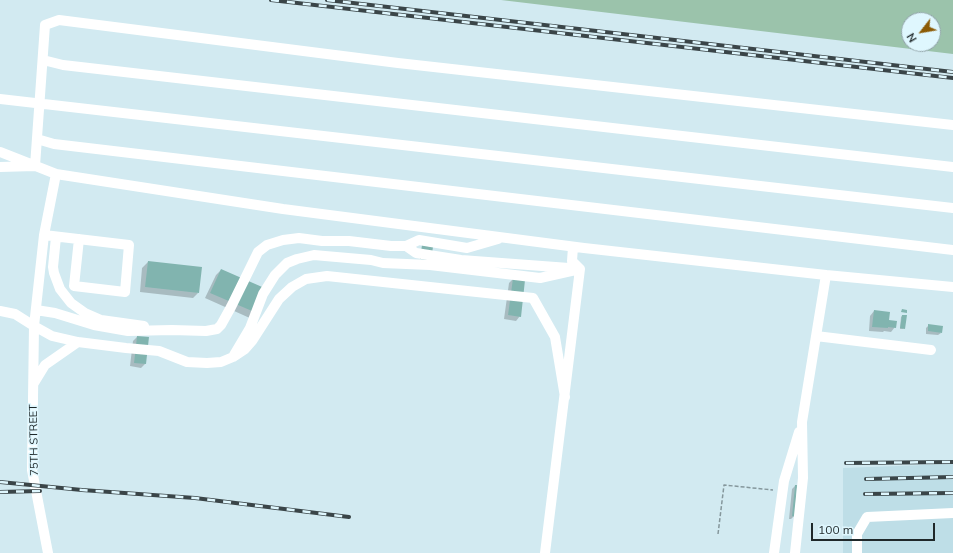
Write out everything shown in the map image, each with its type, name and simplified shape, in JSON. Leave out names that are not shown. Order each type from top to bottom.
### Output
[{"type":"street","points":[[35,166],[45,25],[59,20],[398,63],[953,125]]},
{"type":"street","points":[[43,60],[63,65],[953,167]]},
{"type":"street","points":[[0,99],[953,208]]},
{"type":"street","points":[[37,139],[62,145],[953,250]]},
{"type":"street","points":[[0,152],[56,174],[283,209],[573,247],[826,275],[953,287]]},
{"type":"street","points":[[0,167],[35,166]]},
{"type":"street","name":"75TH STREET","points":[[48,553],[32,470],[34,326],[44,235],[56,174]]},
{"type":"street","points":[[44,235],[56,236],[129,245],[125,292],[74,286],[79,239]]},
{"type":"street","points":[[56,236],[53,267],[54,273],[60,289],[71,303],[85,313],[101,320],[172,330]]},
{"type":"street","points":[[36,310],[55,313],[94,325],[128,331],[206,331],[217,328],[221,325],[258,252],[266,245],[283,240],[299,238],[322,241],[349,241],[391,246],[406,246],[419,240],[467,248],[504,238]]},
{"type":"street","points":[[406,246],[416,253],[462,260],[580,269]]},
{"type":"street","points":[[573,247],[572,261],[580,269]]},
{"type":"street","points":[[233,357],[250,328],[263,294],[275,275],[287,263],[297,259],[314,255],[372,260],[383,263],[430,265],[540,278],[580,269]]},
{"type":"street","points":[[545,553],[580,269]]},
{"type":"street","points":[[774,553],[784,480],[802,422],[826,275]]},
{"type":"street","points":[[0,311],[15,314],[52,336],[78,342],[160,351],[187,362],[207,363],[221,362],[233,357],[245,349],[252,341],[279,299],[292,287],[306,279],[327,276],[533,298],[555,337],[564,397]]},
{"type":"street","points":[[816,336],[931,350]]},
{"type":"street","points":[[34,383],[45,365],[78,342]]},
{"type":"street","points":[[794,553],[803,478],[802,422]]},
{"type":"street","points":[[857,553],[857,534],[867,517],[953,513]]},
{"type":"path","points":[[718,534],[724,484],[773,490],[783,487]]},
{"type":"shaded area","points":[[953,464],[953,553],[843,553],[843,468]]},
{"type":"green space","points":[[501,0],[953,0],[953,54],[936,52],[941,52],[941,12],[901,12],[901,48]]},
{"type":"building","points":[[422,245],[433,247],[431,260],[420,259]]},
{"type":"building","points":[[148,261],[202,267],[199,293],[145,287]]},
{"type":"building","points":[[221,269],[269,290],[259,314],[210,293]]},
{"type":"building","points":[[513,278],[525,280],[521,317],[508,315]]},
{"type":"building","points":[[902,309],[907,310],[907,313],[901,312]]},
{"type":"building","points":[[874,310],[890,312],[889,320],[897,321],[896,328],[872,327]]},
{"type":"building","points":[[902,315],[907,315],[905,329],[900,328]]},
{"type":"building","points":[[928,324],[943,326],[942,333],[928,331]]},
{"type":"building","points":[[137,336],[149,337],[146,364],[134,363]]},
{"type":"building","points":[[795,485],[797,485],[795,517],[792,516]]},
{"type":"railway","points":[[271,0],[953,78]]},
{"type":"railway","points":[[327,0],[953,72]]},
{"type":"railway","points":[[846,463],[953,462]]},
{"type":"railway","points":[[866,479],[953,477]]},
{"type":"railway","points":[[0,482],[82,490],[195,498],[349,517]]},
{"type":"railway","points":[[0,492],[40,491]]},
{"type":"railway","points":[[865,494],[953,493]]}]
